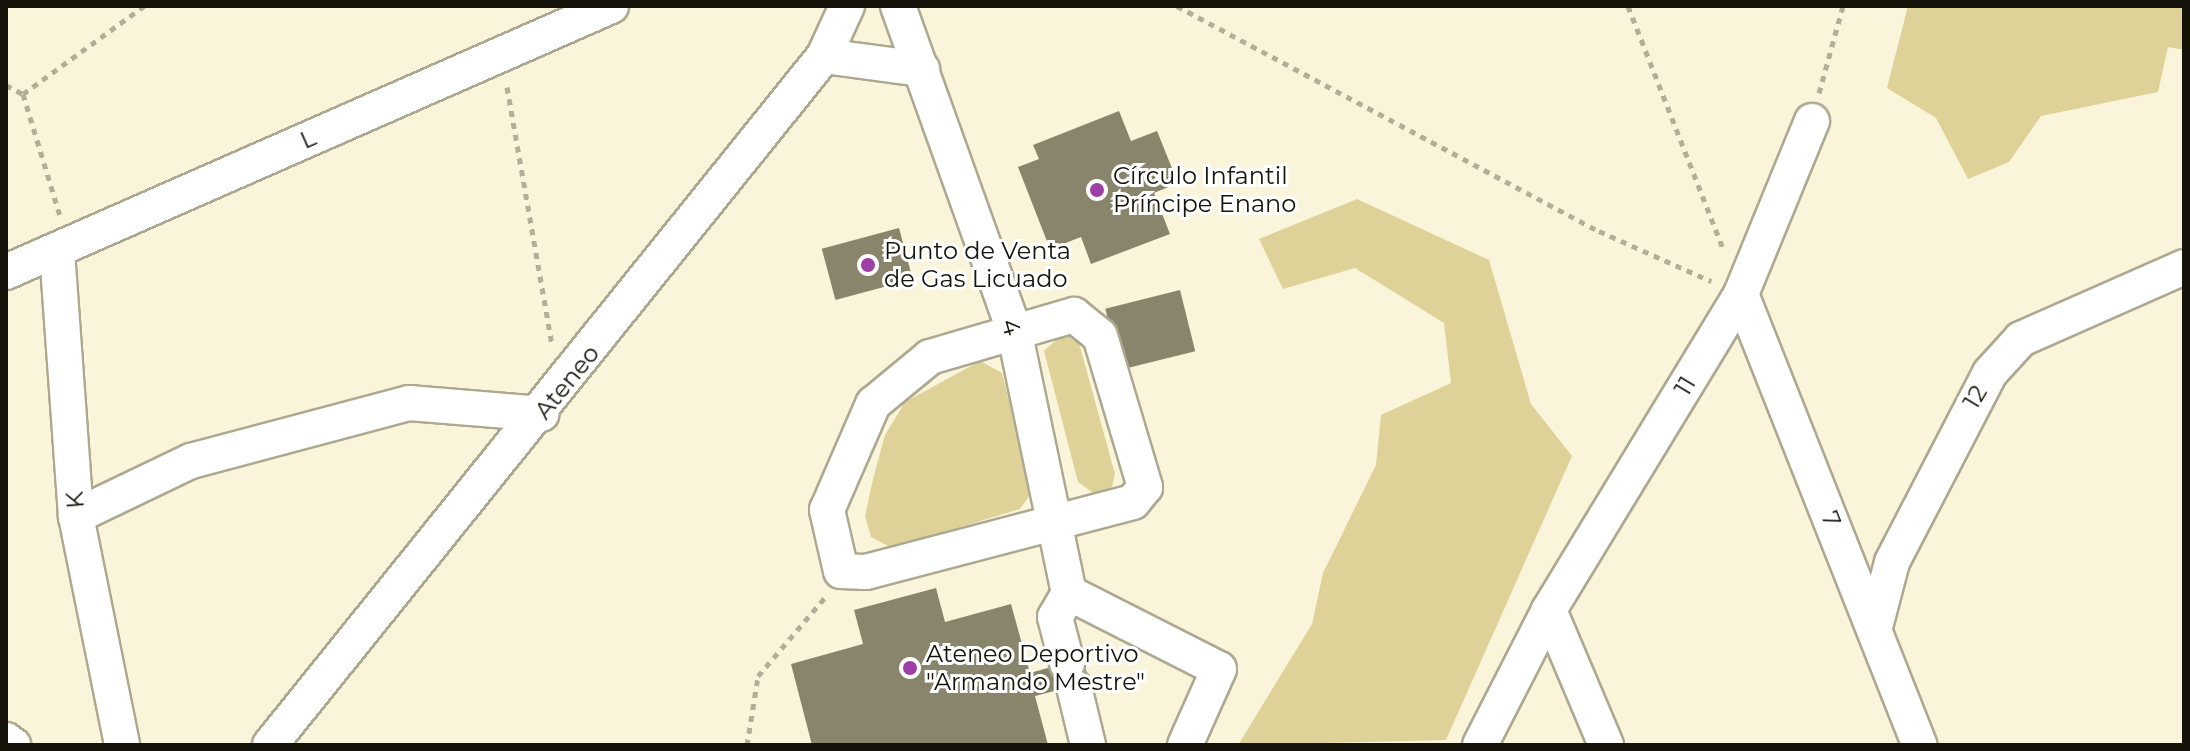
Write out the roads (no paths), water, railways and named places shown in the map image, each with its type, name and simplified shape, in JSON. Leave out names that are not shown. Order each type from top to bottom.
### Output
[{"type":"street","name":"L","points":[[6,272],[611,6]]},
{"type":"street","name":"Ateneo","points":[[270,745],[551,403],[824,56],[847,6]]},
{"type":"street","name":"4","points":[[898,6],[1014,330],[1069,593],[1055,617],[1088,745]]},
{"type":"street","points":[[824,56],[922,69]]},
{"type":"street","name":"11","points":[[1480,745],[1549,610],[1741,294],[1812,121]]},
{"type":"street","name":"K","points":[[62,247],[76,516],[122,745]]},
{"type":"street","name":"12","points":[[1875,627],[1892,562],[1990,373],[2021,339],[2184,267]]},
{"type":"street","name":"7","points":[[1741,294],[1920,745]]},
{"type":"street","points":[[1074,315],[1100,336],[1145,487],[1133,502],[1054,520],[866,572],[841,571],[827,510],[873,404],[930,357],[1074,315]]},
{"type":"street","points":[[76,516],[191,461],[409,403],[551,403]]},
{"type":"street","points":[[1069,593],[1219,669],[1185,745]]},
{"type":"street","points":[[1549,610],[1606,745]]},
{"type":"street","points":[[6,740],[13,745]]},
{"type":"place","name":"Círculo Infantil Príncipe Enano","points":[[1097,190]]},
{"type":"place","name":"Punto de Venta de Gas Licuado","points":[[868,265]]},
{"type":"place","name":"Ateneo Deportivo \"Armando Mestre\"","points":[[910,668]]}]
